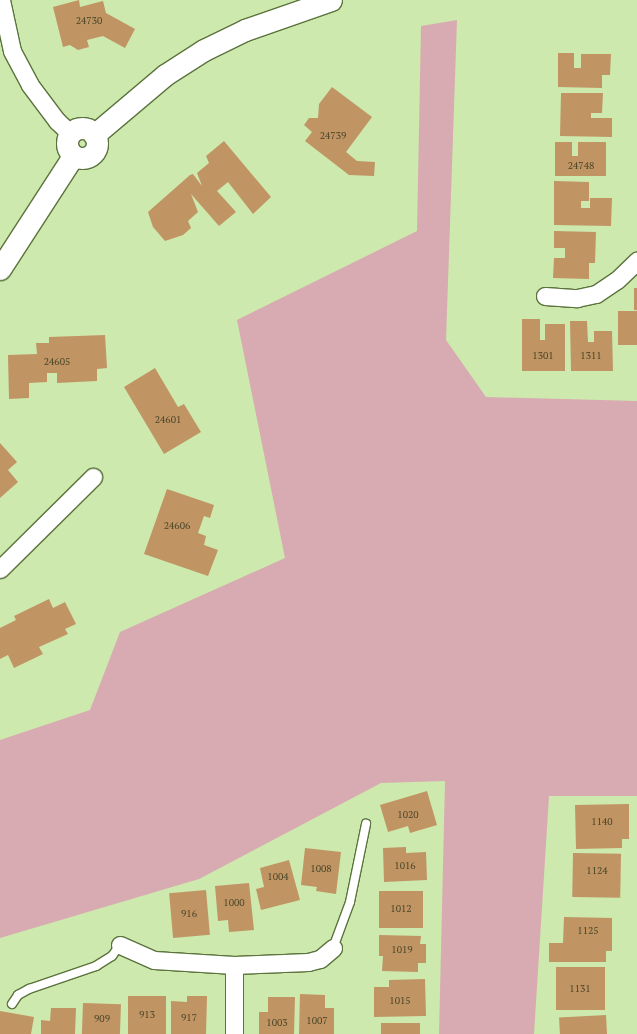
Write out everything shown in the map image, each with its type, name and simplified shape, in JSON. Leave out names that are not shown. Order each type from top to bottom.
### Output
[{"type":"street","points":[[1,0],[12,51],[30,85],[57,121],[70,133]]},
{"type":"street","points":[[94,135],[165,75],[204,50],[245,30],[331,0]]},
{"type":"street","points":[[83,128],[94,135],[97,144],[90,156],[81,159],[72,156],[66,142],[70,133],[83,128]]},
{"type":"street","points":[[0,269],[72,156]]},
{"type":"street","points":[[545,296],[577,298],[596,294],[617,280],[637,261]]},
{"type":"street","points":[[0,568],[93,477]]},
{"type":"street","points":[[120,945],[154,960],[234,965],[308,962],[320,959],[333,948]]},
{"type":"street","points":[[234,965],[234,1034]]},
{"type":"lane","points":[[333,948],[350,902],[366,824]]},
{"type":"lane","points":[[12,1004],[18,995],[29,989],[96,966],[112,956],[120,945]]},
{"type":"shaded area","points":[[457,20],[446,340],[486,397],[637,401],[637,796],[549,796],[534,1034],[439,1034],[445,781],[381,783],[199,879],[0,938],[0,740],[90,710],[120,632],[285,558],[237,320],[417,231],[421,26]]},
{"type":"building","points":[[79,0],[80,7],[103,1],[106,13],[135,29],[125,48],[103,36],[87,40],[89,47],[78,50],[70,45],[63,47],[53,7]]},
{"type":"building","points":[[558,53],[574,53],[574,68],[581,68],[581,54],[611,54],[610,75],[602,75],[602,88],[558,87]]},
{"type":"building","points":[[332,87],[372,117],[346,152],[357,161],[375,162],[374,176],[349,175],[305,141],[312,132],[304,125],[309,118],[318,118],[319,104]]},
{"type":"building","points":[[561,93],[603,93],[602,113],[591,113],[591,118],[612,118],[612,137],[560,136]]},
{"type":"building","points":[[224,141],[271,197],[253,214],[228,182],[217,191],[236,212],[219,226],[191,194],[198,212],[188,221],[191,228],[183,235],[165,241],[153,227],[148,212],[190,175],[193,174],[202,186],[197,173],[209,163],[206,156]]},
{"type":"building","points":[[555,142],[572,142],[572,156],[578,156],[578,142],[606,142],[606,176],[555,176]]},
{"type":"building","points":[[554,181],[589,182],[589,201],[581,201],[581,208],[590,208],[590,198],[612,198],[611,226],[554,225]]},
{"type":"building","points":[[554,231],[596,232],[595,263],[589,263],[589,279],[553,278],[554,258],[565,258],[565,248],[554,248]]},
{"type":"building","points":[[634,288],[637,288],[637,310],[634,310]]},
{"type":"building","points":[[618,311],[637,311],[637,345],[618,345]]},
{"type":"building","points":[[522,319],[540,319],[540,340],[545,340],[545,324],[565,324],[565,371],[522,371]]},
{"type":"building","points":[[570,321],[587,321],[588,342],[594,342],[594,331],[612,331],[613,371],[571,371]]},
{"type":"building","points":[[105,335],[107,368],[97,369],[97,381],[57,383],[57,373],[47,373],[47,382],[29,383],[29,398],[9,399],[8,355],[37,354],[36,343],[49,343],[49,337]]},
{"type":"building","points":[[155,368],[178,407],[184,404],[201,432],[164,454],[124,387]]},
{"type":"building","points":[[0,443],[17,462],[8,470],[18,482],[0,498]]},
{"type":"building","points":[[167,489],[214,505],[210,518],[204,516],[198,533],[206,536],[204,545],[218,550],[208,576],[144,554]]},
{"type":"building","points":[[49,599],[53,608],[65,602],[76,624],[65,629],[68,634],[39,647],[43,654],[14,668],[8,655],[0,659],[0,628],[16,620],[14,616]]},
{"type":"building","points":[[427,791],[437,825],[410,833],[408,826],[388,832],[380,805]]},
{"type":"building","points":[[629,804],[629,839],[622,839],[622,848],[576,849],[575,805]]},
{"type":"building","points":[[406,847],[406,853],[426,852],[427,880],[384,882],[383,848]]},
{"type":"building","points":[[305,848],[341,852],[336,894],[316,891],[317,887],[301,885]]},
{"type":"building","points":[[573,853],[621,854],[620,898],[572,897]]},
{"type":"building","points":[[289,860],[300,900],[261,910],[256,889],[264,887],[260,868]]},
{"type":"building","points":[[249,883],[254,930],[229,932],[228,920],[218,921],[215,886]]},
{"type":"building","points":[[206,890],[210,935],[173,938],[169,893]]},
{"type":"building","points":[[379,891],[423,891],[423,928],[379,928]]},
{"type":"building","points":[[564,917],[612,918],[612,951],[606,951],[606,962],[549,962],[549,943],[563,943]]},
{"type":"building","points":[[379,935],[421,936],[420,944],[426,944],[426,963],[418,963],[418,972],[382,971],[383,956],[379,956]]},
{"type":"building","points":[[556,967],[605,967],[605,1010],[556,1010]]},
{"type":"building","points":[[425,979],[426,1016],[374,1017],[374,987],[389,987],[389,980]]},
{"type":"building","points":[[300,994],[325,995],[325,1008],[334,1008],[334,1034],[299,1034]]},
{"type":"building","points":[[128,996],[166,996],[166,1034],[128,1034]]},
{"type":"building","points":[[187,996],[207,996],[206,1034],[171,1034],[171,1001],[187,1002]]},
{"type":"building","points":[[268,997],[295,997],[294,1034],[259,1034],[259,1012],[268,1012]]},
{"type":"building","points":[[83,1003],[121,1004],[120,1034],[82,1034]]},
{"type":"building","points":[[51,1008],[76,1008],[75,1034],[41,1034],[41,1020],[50,1021]]},
{"type":"building","points":[[0,1011],[34,1017],[31,1034],[0,1034]]},
{"type":"building","points":[[606,1015],[607,1034],[560,1034],[559,1017]]},
{"type":"building","points":[[381,1023],[420,1023],[420,1034],[381,1034]]}]
